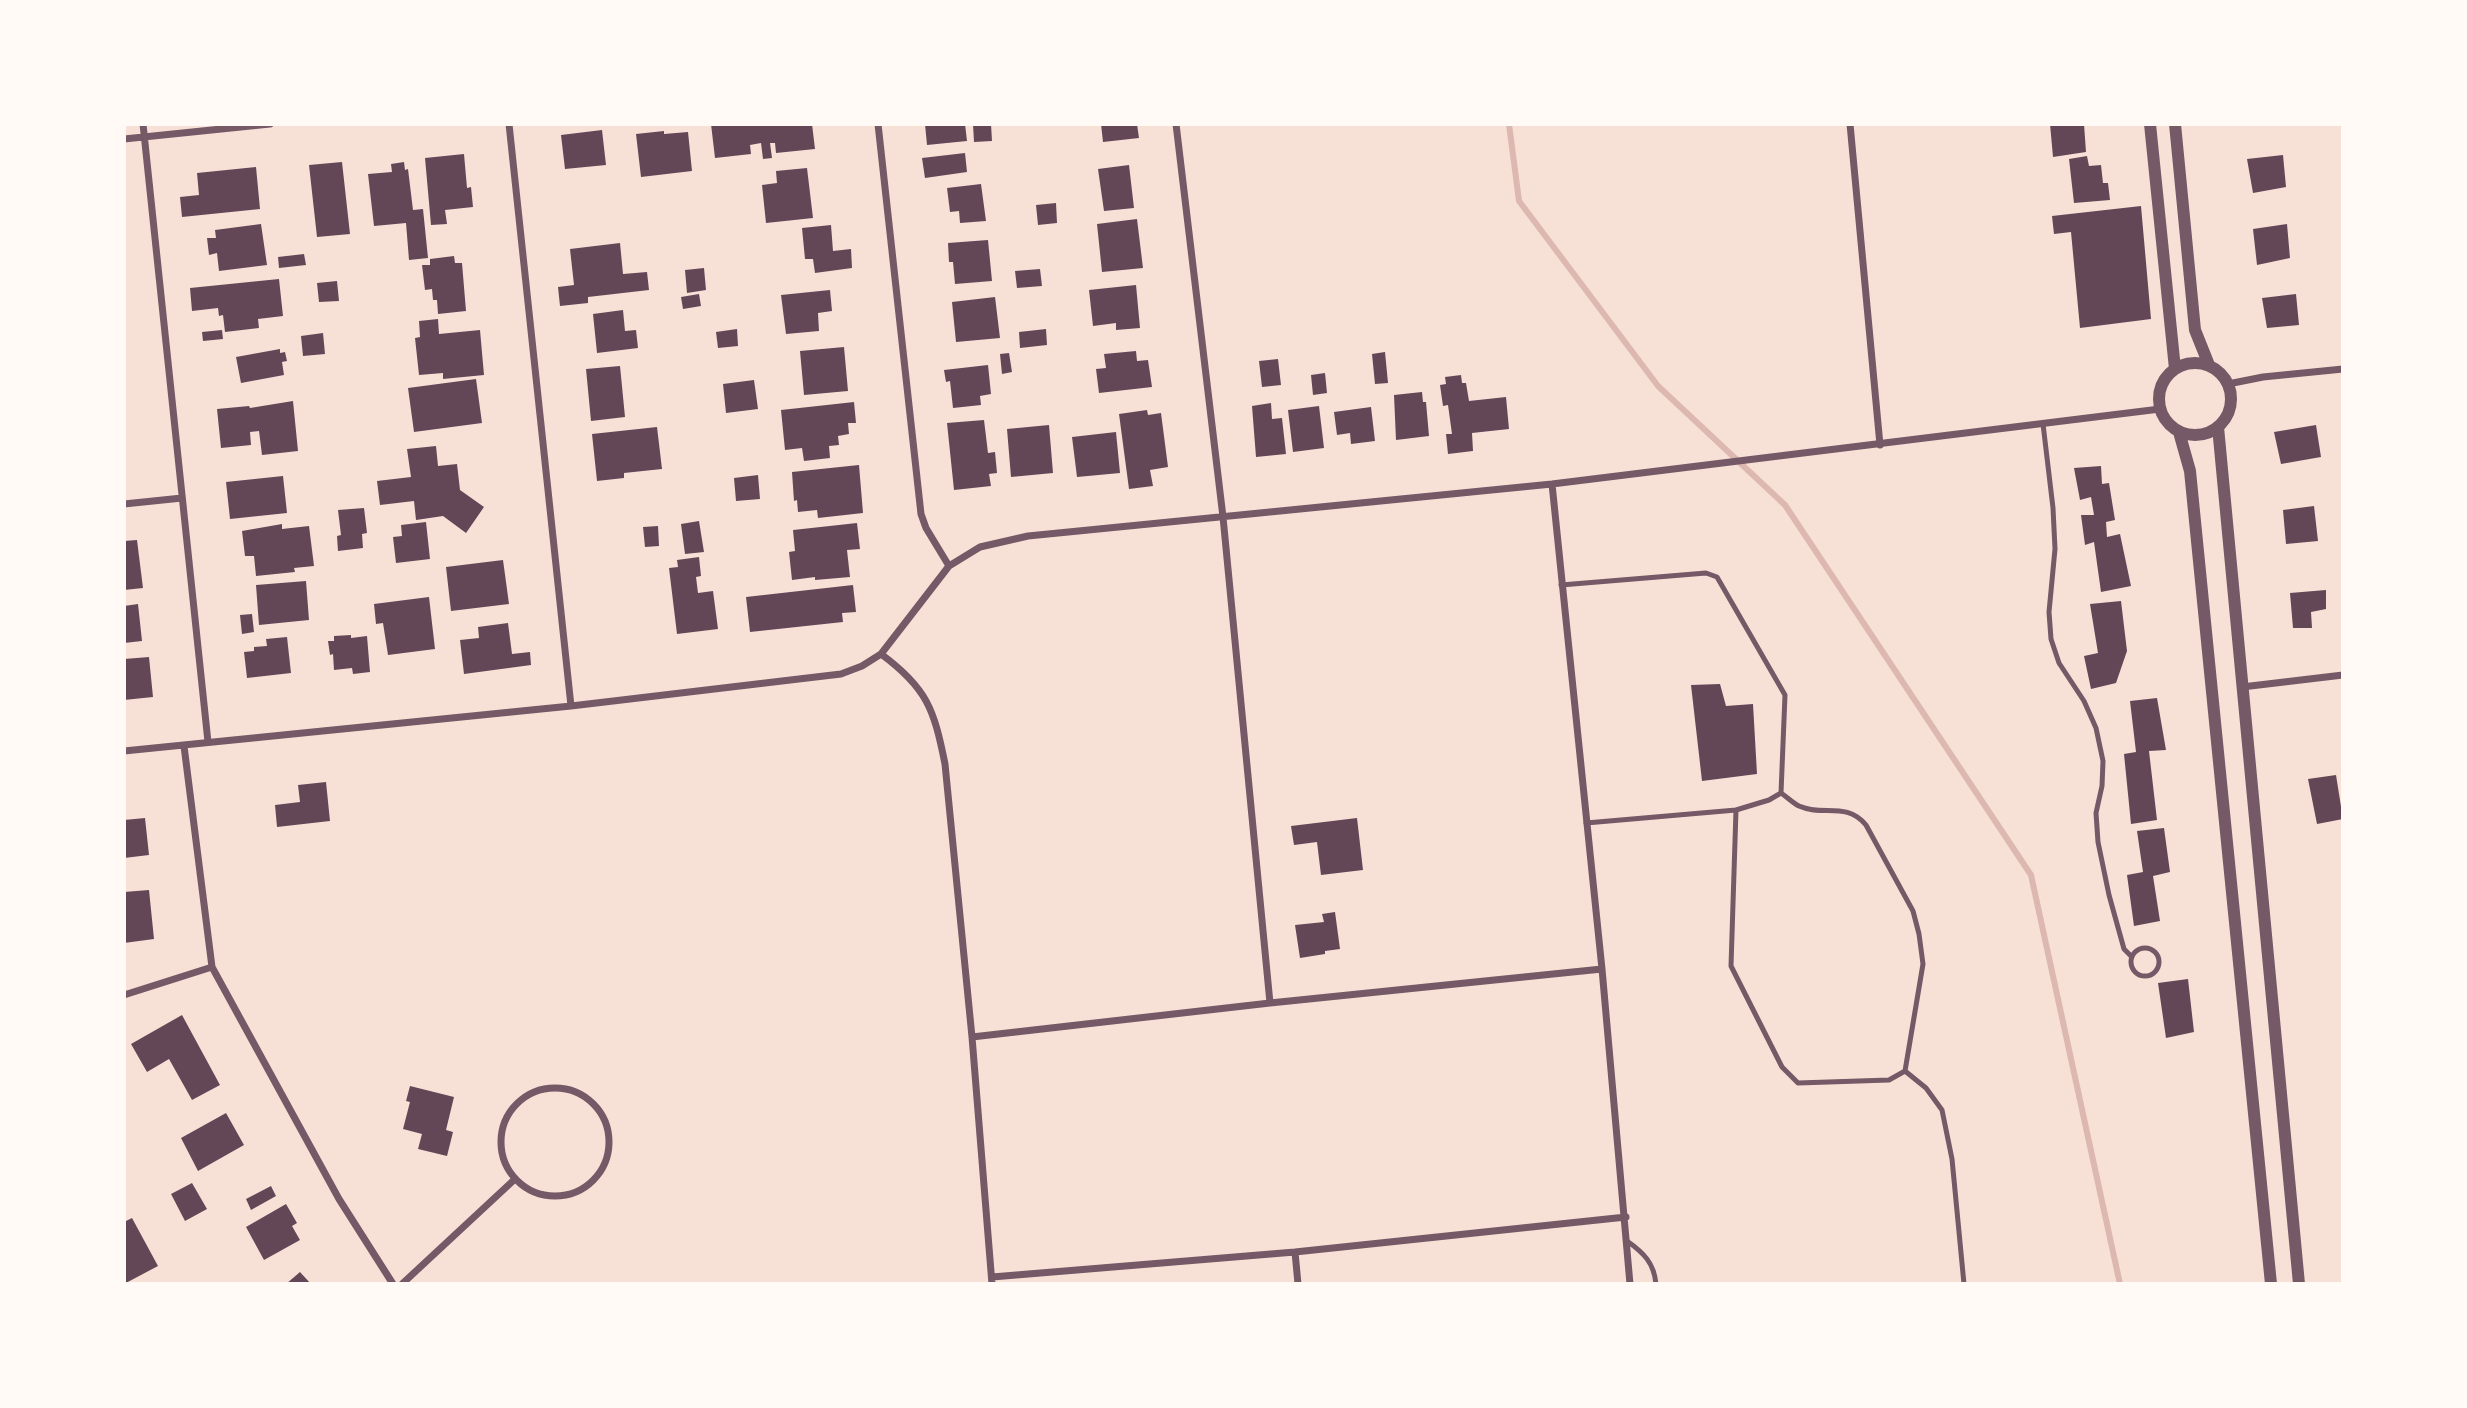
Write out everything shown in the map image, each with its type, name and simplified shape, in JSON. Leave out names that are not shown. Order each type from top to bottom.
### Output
[{"type":"street","points":[[143,124],[208,742]]},
{"type":"street","points":[[124,139],[270,124]]},
{"type":"street","points":[[509,124],[571,706]]},
{"type":"street","points":[[878,124],[921,514],[926,528],[949,566]]},
{"type":"street","points":[[1176,124],[1223,517],[1270,1003]]},
{"type":"street","points":[[1850,124],[1880,444]]},
{"type":"street","points":[[2150,124],[2175,369]]},
{"type":"street","points":[[2175,124],[2195,330],[2209,365]]},
{"type":"street","points":[[2198,362],[2209,365],[2221,374],[2228,384],[2231,403],[2228,415],[2218,427],[2193,435],[2179,432],[2169,424],[2160,409],[2159,397],[2162,384],[2175,369],[2185,363],[2198,362]]},
{"type":"street","points":[[2228,384],[2263,377],[2343,369]]},
{"type":"street","points":[[124,751],[571,706],[841,674],[862,666],[881,654],[949,566],[981,547],[1016,538],[1552,484],[2160,409]]},
{"type":"street","points":[[2218,427],[2299,1284]]},
{"type":"street","points":[[2179,432],[2190,471],[2271,1284]]},
{"type":"street","points":[[1552,484],[1602,969],[1630,1284]]},
{"type":"street","points":[[124,504],[182,498]]},
{"type":"street","points":[[881,654],[905,672],[927,698],[938,726],[945,764],[972,1037],[992,1281],[1626,1217]]},
{"type":"street","points":[[2242,687],[2343,674]]},
{"type":"street","points":[[184,746],[212,967],[339,1199],[393,1284]]},
{"type":"street","points":[[124,995],[212,967]]},
{"type":"street","points":[[972,1037],[1602,969]]},
{"type":"street","points":[[557,1087],[571,1089],[595,1104],[608,1129],[610,1144],[604,1164],[592,1182],[567,1195],[553,1196],[539,1194],[515,1179],[502,1154],[500,1139],[506,1119],[518,1101],[543,1088],[557,1087]]},
{"type":"street","points":[[402,1284],[515,1179]]},
{"type":"street","points":[[1295,1252],[1298,1284]]},
{"type":"lane","points":[[2043,424],[2055,549],[2049,612],[2051,639],[2059,663],[2084,701],[2096,728],[2103,761],[2102,786],[2096,813],[2098,842],[2124,949],[2132,957]]},
{"type":"lane","points":[[1561,585],[1706,573],[1717,577],[1785,695],[1781,793]]},
{"type":"lane","points":[[1586,823],[1736,810],[1769,800],[1781,793]]},
{"type":"lane","points":[[1781,793],[1800,807],[1846,811],[1859,817],[1913,911],[1923,964],[1905,1071]]},
{"type":"lane","points":[[1736,810],[1731,967],[1782,1067],[1798,1083],[1889,1080],[1905,1071]]},
{"type":"lane","points":[[2138,950],[2152,950],[2159,961],[2157,970],[2145,977],[2136,974],[2131,966],[2132,957],[2138,950]]},
{"type":"lane","points":[[1905,1071],[1926,1088],[1942,1110],[1952,1159],[1964,1284]]},
{"type":"lane","points":[[1627,1241],[1644,1253],[1655,1270],[1656,1284]]},
{"type":"building","points":[[711,124],[812,124],[815,149],[776,153],[775,143],[770,143],[772,158],[763,159],[761,143],[750,145],[751,154],[715,158]]},
{"type":"building","points":[[925,124],[965,124],[967,141],[927,145]]},
{"type":"building","points":[[973,124],[991,124],[992,141],[974,142]]},
{"type":"building","points":[[1101,124],[1137,124],[1139,138],[1103,142]]},
{"type":"building","points":[[2050,124],[2084,124],[2086,152],[2053,157]]},
{"type":"building","points":[[602,130],[606,165],[565,169],[561,135]]},
{"type":"building","points":[[664,131],[664,134],[688,132],[692,171],[641,177],[636,134]]},
{"type":"building","points":[[965,153],[967,172],[925,178],[922,158]]},
{"type":"building","points":[[464,154],[467,188],[471,187],[473,207],[445,210],[447,224],[431,225],[425,158]]},
{"type":"building","points":[[2283,155],[2286,187],[2253,193],[2247,159]]},
{"type":"building","points":[[2087,156],[2089,166],[2101,165],[2103,183],[2108,183],[2110,200],[2074,203],[2069,159]]},
{"type":"building","points":[[342,162],[350,234],[317,237],[309,165]]},
{"type":"building","points":[[404,162],[405,170],[408,169],[413,210],[423,209],[428,258],[409,260],[406,223],[374,226],[368,174],[392,172],[391,164]]},
{"type":"building","points":[[1129,165],[1134,208],[1104,211],[1098,169]]},
{"type":"building","points":[[256,167],[260,209],[182,217],[180,197],[199,195],[197,173]]},
{"type":"building","points":[[807,168],[813,218],[766,223],[762,185],[777,183],[776,171]]},
{"type":"building","points":[[981,184],[986,221],[960,223],[959,211],[950,212],[947,188]]},
{"type":"building","points":[[1056,203],[1057,223],[1038,225],[1036,205]]},
{"type":"building","points":[[2141,206],[2151,319],[2080,328],[2071,232],[2054,234],[2052,216]]},
{"type":"building","points":[[1137,219],[1143,268],[1102,272],[1097,224]]},
{"type":"building","points":[[261,224],[267,265],[219,271],[217,253],[209,255],[207,238],[216,238],[215,230]]},
{"type":"building","points":[[2287,224],[2290,258],[2257,265],[2253,229]]},
{"type":"building","points":[[831,225],[833,251],[851,249],[852,268],[815,273],[813,259],[805,259],[802,228]]},
{"type":"building","points":[[988,240],[992,281],[955,284],[953,262],[949,262],[948,243]]},
{"type":"building","points":[[620,243],[623,274],[647,272],[649,290],[588,297],[588,303],[560,306],[558,287],[574,285],[570,249]]},
{"type":"building","points":[[304,254],[306,265],[279,268],[278,257]]},
{"type":"building","points":[[454,256],[455,263],[462,263],[466,311],[438,314],[437,300],[433,300],[432,289],[425,290],[422,265],[430,265],[430,259]]},
{"type":"building","points":[[704,268],[706,290],[687,293],[685,270]]},
{"type":"building","points":[[1040,269],[1042,286],[1017,288],[1015,271]]},
{"type":"building","points":[[279,279],[283,316],[258,319],[259,328],[225,332],[223,315],[219,316],[218,308],[192,311],[190,288]]},
{"type":"building","points":[[337,281],[339,301],[319,302],[317,283]]},
{"type":"building","points":[[1136,285],[1140,328],[1116,330],[1116,323],[1093,326],[1089,290]]},
{"type":"building","points":[[830,290],[832,311],[818,313],[819,331],[786,334],[781,295]]},
{"type":"building","points":[[699,294],[701,306],[683,309],[681,297]]},
{"type":"building","points":[[2296,294],[2299,325],[2267,328],[2262,298]]},
{"type":"building","points":[[995,297],[1000,338],[956,342],[952,302]]},
{"type":"building","points":[[623,310],[625,331],[636,330],[638,348],[597,353],[593,314]]},
{"type":"building","points":[[438,319],[439,334],[480,330],[484,375],[443,379],[443,373],[419,375],[415,338],[420,337],[419,321]]},
{"type":"building","points":[[737,329],[738,346],[718,348],[716,332]]},
{"type":"building","points":[[1046,329],[1047,345],[1020,348],[1019,332]]},
{"type":"building","points":[[222,330],[223,339],[203,341],[202,332]]},
{"type":"building","points":[[323,333],[325,354],[303,356],[301,336]]},
{"type":"building","points":[[844,347],[848,391],[804,395],[800,351]]},
{"type":"building","points":[[280,349],[280,353],[285,352],[287,361],[282,362],[284,375],[241,383],[236,357]]},
{"type":"building","points":[[1136,351],[1137,361],[1148,360],[1152,387],[1099,393],[1096,369],[1106,368],[1104,354]]},
{"type":"building","points":[[1385,352],[1388,383],[1375,384],[1372,354]]},
{"type":"building","points":[[1009,353],[1012,372],[1002,374],[1000,354]]},
{"type":"building","points":[[1278,359],[1281,385],[1262,387],[1259,361]]},
{"type":"building","points":[[988,365],[991,394],[980,396],[981,405],[953,408],[950,381],[946,382],[944,370]]},
{"type":"building","points":[[620,366],[625,417],[591,421],[586,369]]},
{"type":"building","points":[[1325,373],[1327,393],[1313,395],[1311,375]]},
{"type":"building","points":[[1461,375],[1462,383],[1466,383],[1469,401],[1506,397],[1509,429],[1472,433],[1473,451],[1448,454],[1446,434],[1452,434],[1448,405],[1443,406],[1440,385],[1446,384],[1445,377]]},
{"type":"building","points":[[476,379],[482,423],[414,432],[408,388]]},
{"type":"building","points":[[754,380],[758,409],[726,413],[723,384]]},
{"type":"building","points":[[1422,392],[1423,402],[1426,402],[1429,436],[1396,440],[1394,395]]},
{"type":"building","points":[[293,401],[298,451],[262,455],[259,431],[250,432],[251,445],[221,448],[217,409],[250,408]]},
{"type":"building","points":[[854,402],[856,423],[848,423],[849,434],[838,436],[839,445],[829,446],[830,458],[804,461],[802,448],[785,450],[781,410]]},
{"type":"building","points":[[1271,403],[1272,419],[1282,418],[1286,454],[1256,457],[1252,406]]},
{"type":"building","points":[[1319,406],[1324,448],[1293,452],[1288,410]]},
{"type":"building","points":[[1371,407],[1375,441],[1351,444],[1350,433],[1337,435],[1334,412]]},
{"type":"building","points":[[1147,410],[1148,415],[1161,413],[1168,467],[1150,470],[1153,486],[1129,489],[1119,414]]},
{"type":"building","points":[[984,420],[988,453],[995,452],[997,473],[989,474],[991,486],[954,490],[947,423]]},
{"type":"building","points":[[1049,425],[1053,473],[1011,477],[1007,429]]},
{"type":"building","points":[[2316,425],[2321,457],[2281,464],[2274,432]]},
{"type":"building","points":[[657,427],[662,469],[624,473],[624,478],[597,481],[592,434]]},
{"type":"building","points":[[1116,432],[1120,473],[1077,477],[1072,437]]},
{"type":"building","points":[[436,446],[438,466],[457,464],[460,490],[484,507],[466,533],[443,516],[416,520],[414,501],[380,505],[377,481],[411,477],[407,449]]},
{"type":"building","points":[[859,465],[863,513],[818,518],[817,510],[798,512],[797,500],[794,501],[792,472]]},
{"type":"building","points":[[2101,466],[2102,484],[2109,483],[2115,520],[2106,522],[2107,537],[2120,534],[2131,586],[2101,592],[2094,542],[2085,545],[2081,515],[2094,515],[2091,497],[2080,500],[2074,468]]},
{"type":"building","points":[[758,475],[760,499],[736,501],[734,478]]},
{"type":"building","points":[[283,476],[287,513],[230,519],[226,482]]},
{"type":"building","points":[[2314,506],[2318,541],[2286,544],[2283,510]]},
{"type":"building","points":[[364,508],[367,533],[362,534],[363,548],[338,551],[337,536],[341,535],[338,510]]},
{"type":"building","points":[[699,521],[704,552],[685,554],[681,524]]},
{"type":"building","points":[[426,522],[430,559],[396,563],[393,537],[402,536],[401,525]]},
{"type":"building","points":[[857,523],[860,549],[847,550],[850,577],[792,580],[789,552],[795,551],[793,530]]},
{"type":"building","points":[[282,524],[282,529],[309,526],[314,566],[294,568],[295,572],[256,576],[254,556],[245,556],[242,531]]},
{"type":"building","points":[[658,526],[659,546],[645,547],[643,527]]},
{"type":"building","points":[[137,540],[143,588],[124,590],[124,541]]},
{"type":"building","points":[[699,557],[701,576],[696,577],[698,593],[713,591],[718,629],[677,634],[669,568],[678,567],[677,560]]},
{"type":"building","points":[[503,560],[509,604],[451,611],[446,567]]},
{"type":"building","points":[[306,581],[309,620],[259,625],[256,585]]},
{"type":"building","points":[[853,585],[856,612],[842,613],[843,622],[750,632],[746,597]]},
{"type":"building","points":[[2326,590],[2326,609],[2311,612],[2312,628],[2293,628],[2290,593]]},
{"type":"building","points":[[429,597],[435,649],[388,655],[383,623],[376,624],[374,604]]},
{"type":"building","points":[[2121,601],[2127,651],[2116,683],[2091,689],[2084,656],[2098,653],[2090,604]]},
{"type":"building","points":[[138,604],[142,641],[124,643],[124,606]]},
{"type":"building","points":[[252,614],[254,632],[242,634],[240,615]]},
{"type":"building","points":[[508,623],[512,654],[530,652],[531,665],[464,674],[460,640],[479,638],[478,627]]},
{"type":"building","points":[[351,635],[351,638],[367,636],[370,672],[353,674],[352,668],[334,670],[333,654],[330,655],[328,641],[334,641],[334,636]]},
{"type":"building","points":[[287,637],[291,673],[247,678],[244,652],[254,651],[254,647],[267,646],[266,639]]},
{"type":"building","points":[[149,657],[153,697],[124,700],[124,659]]},
{"type":"building","points":[[1720,684],[1726,706],[1753,704],[1757,774],[1702,781],[1691,685]]},
{"type":"building","points":[[2157,698],[2166,750],[2149,751],[2157,820],[2131,824],[2124,754],[2136,752],[2130,701]]},
{"type":"building","points":[[2336,775],[2343,819],[2317,824],[2308,779]]},
{"type":"building","points":[[326,782],[330,821],[277,827],[275,805],[300,802],[298,785]]},
{"type":"building","points":[[145,818],[149,855],[124,858],[124,820]]},
{"type":"building","points":[[1357,818],[1363,870],[1321,875],[1317,842],[1294,845],[1291,826]]},
{"type":"building","points":[[2164,828],[2170,872],[2153,876],[2160,921],[2134,926],[2127,875],[2143,872],[2137,831]]},
{"type":"building","points":[[149,890],[154,939],[124,943],[124,892]]},
{"type":"building","points":[[1335,912],[1340,949],[1300,958],[1295,925],[1324,922],[1322,914]]},
{"type":"building","points":[[2188,979],[2194,1032],[2166,1038],[2158,983]]},
{"type":"building","points":[[182,1015],[220,1085],[192,1100],[169,1059],[147,1072],[131,1044]]},
{"type":"building","points":[[410,1086],[454,1097],[446,1130],[453,1132],[447,1156],[418,1149],[422,1134],[403,1129],[410,1102],[406,1101]]},
{"type":"building","points":[[226,1113],[244,1145],[198,1171],[181,1138]]},
{"type":"building","points":[[192,1183],[207,1209],[185,1221],[171,1194]]},
{"type":"building","points":[[271,1186],[276,1196],[251,1210],[246,1199]]},
{"type":"building","points":[[286,1204],[297,1223],[292,1226],[300,1240],[264,1260],[246,1227]]},
{"type":"building","points":[[132,1218],[158,1266],[124,1284],[124,1222]]},
{"type":"building","points":[[300,1272],[311,1284],[286,1284]]},
{"type":"waterway","points":[[1509,124],[1519,201],[1658,386],[1785,505],[2031,875],[2120,1284]]}]
